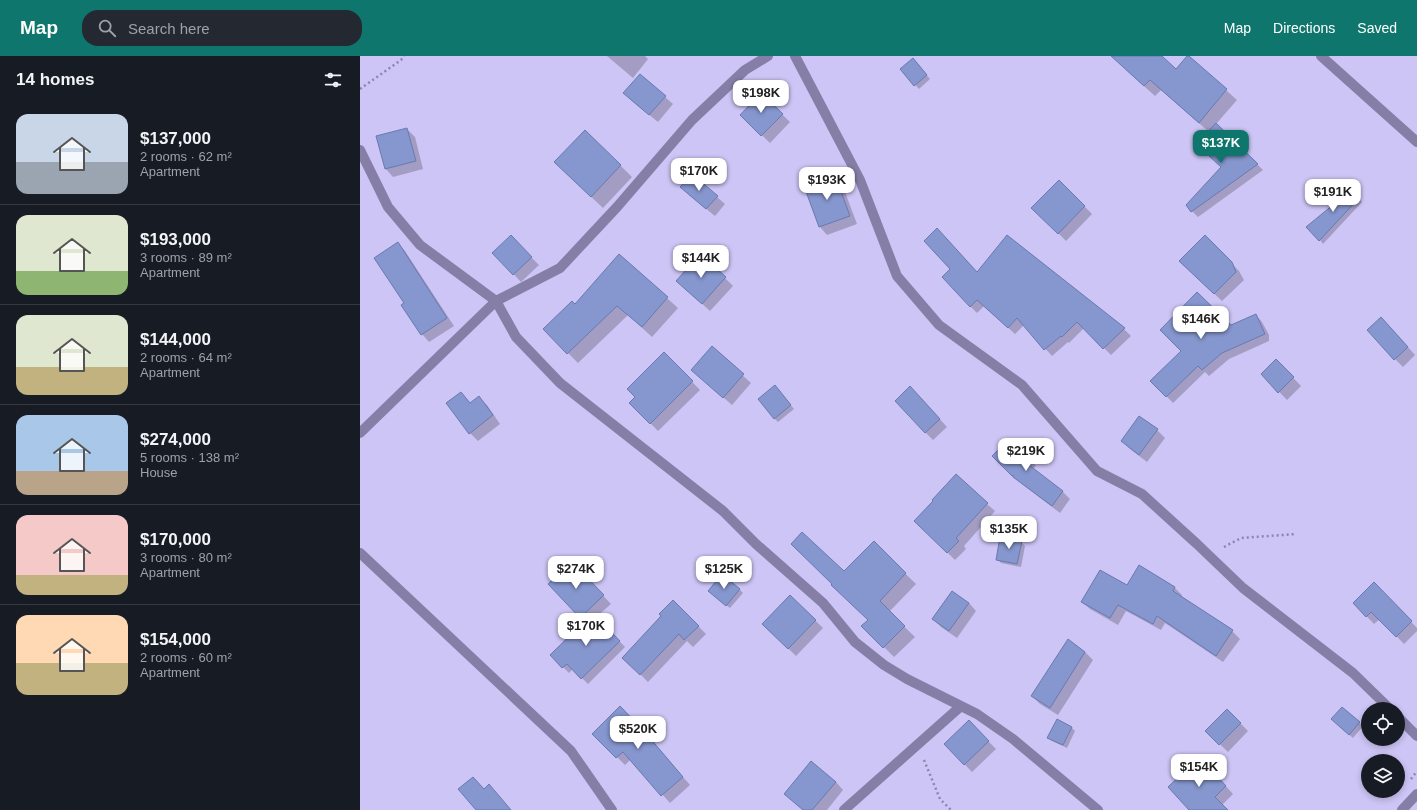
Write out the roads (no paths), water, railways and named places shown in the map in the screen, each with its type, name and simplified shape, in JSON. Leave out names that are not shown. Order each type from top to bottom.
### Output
[{"type":"street","points":[[360,434],[496,301],[560,268],[617,207],[692,120],[745,70],[768,56]]},
{"type":"street","points":[[795,56],[860,180],[897,276],[939,325],[1022,385],[1097,471],[1142,494],[1209,555],[1242,588],[1353,673],[1383,702]]},
{"type":"street","points":[[1321,56],[1417,142]]},
{"type":"street","points":[[360,150],[388,207],[420,245],[496,301],[516,337],[560,382],[723,511],[756,544],[823,603],[855,642],[884,665],[907,679],[978,714],[1013,739],[1098,810]]},
{"type":"street","points":[[360,553],[570,751],[612,810]]},
{"type":"street","points":[[844,810],[961,706]]},
{"type":"street","points":[[1405,724],[1417,736]]},
{"type":"street","points":[[1402,810],[1417,794]]}]
